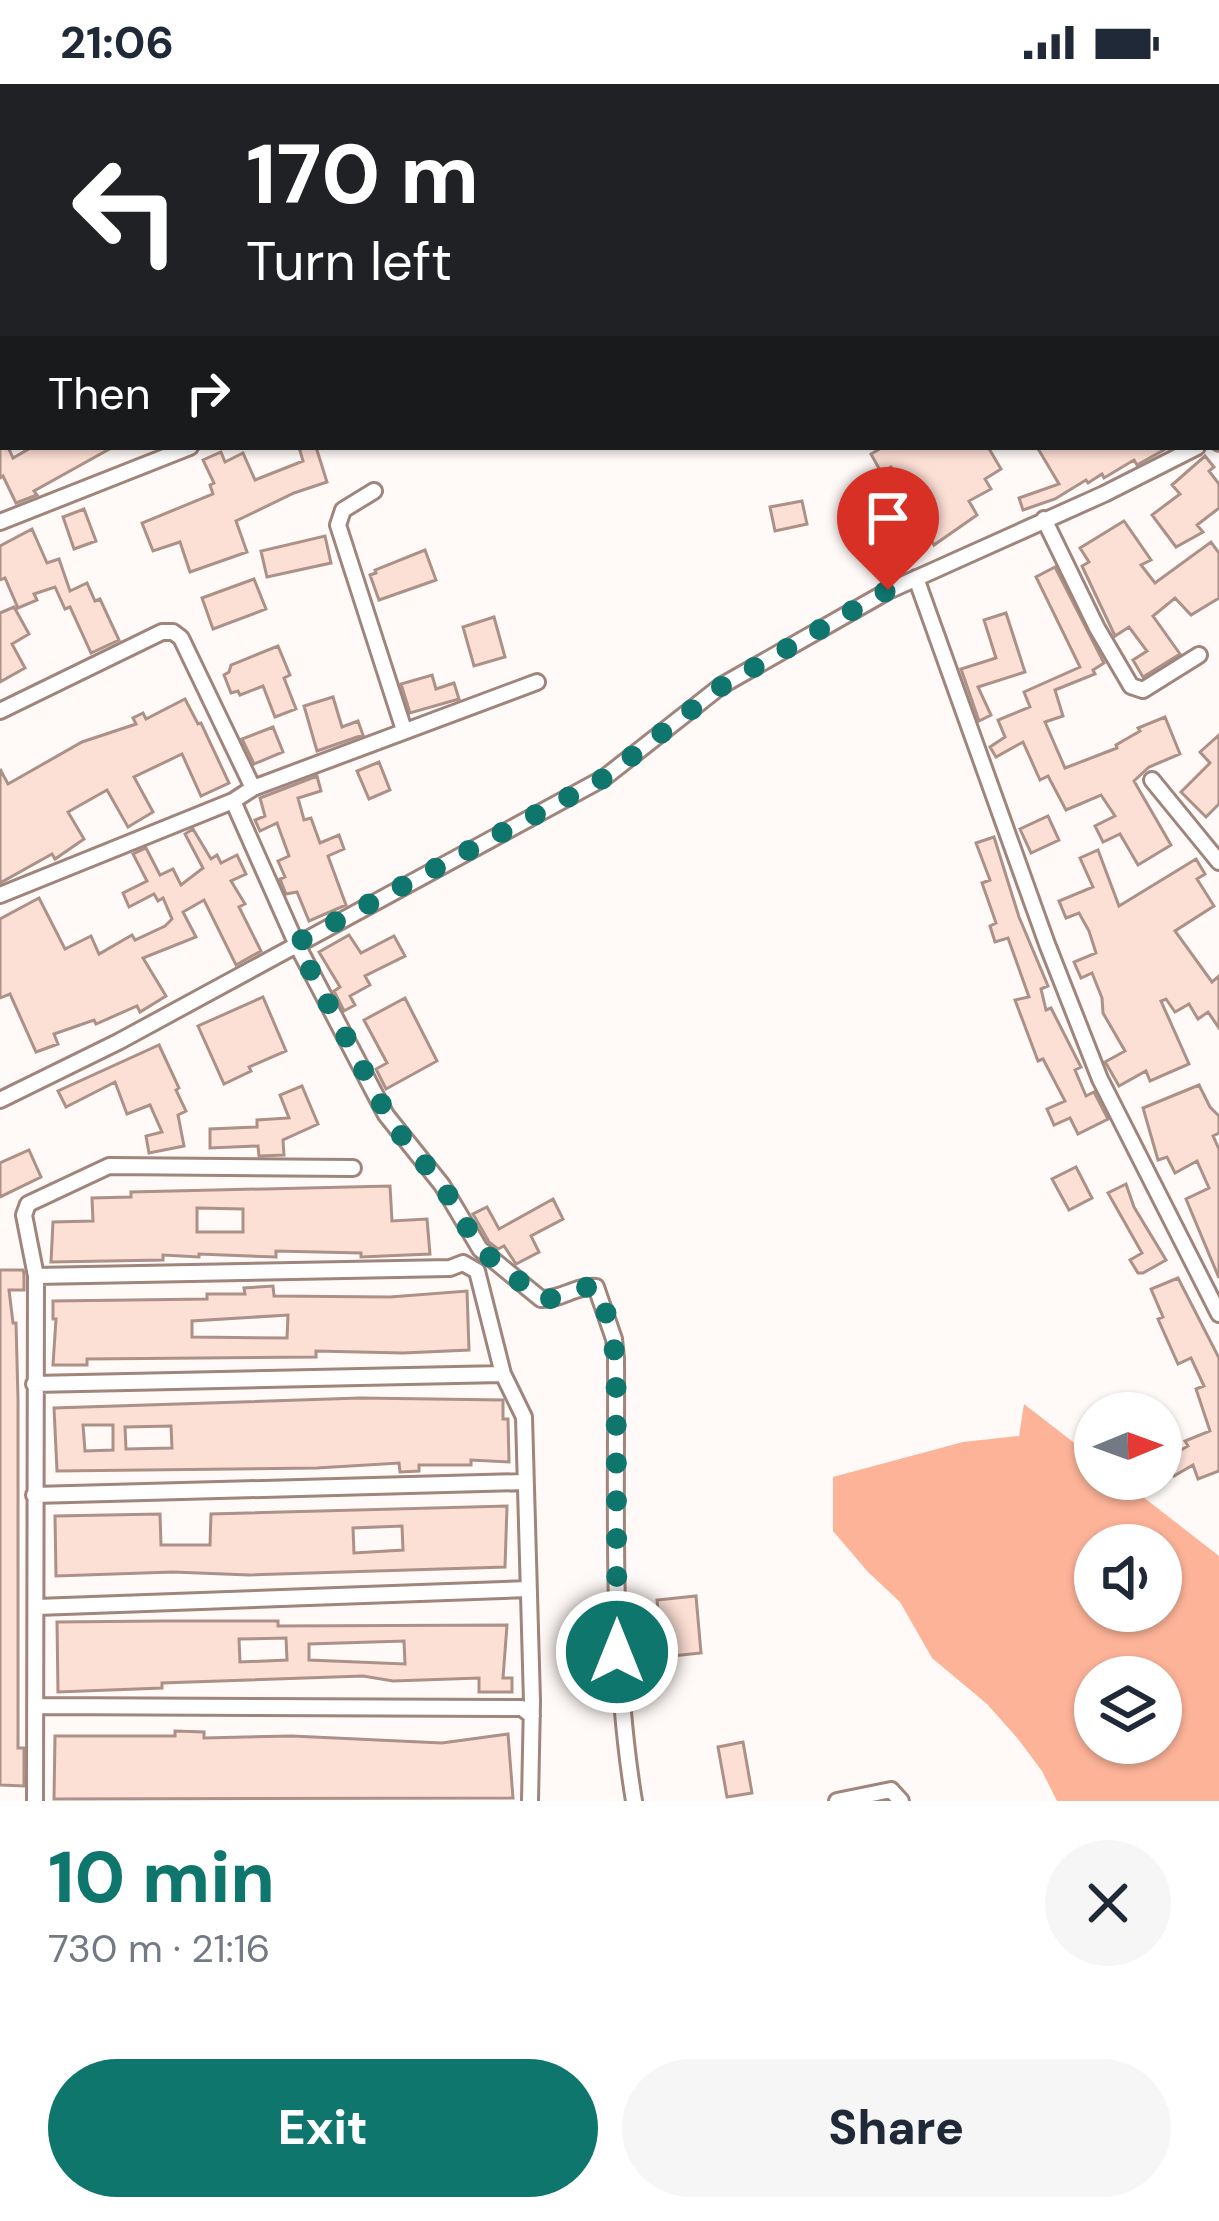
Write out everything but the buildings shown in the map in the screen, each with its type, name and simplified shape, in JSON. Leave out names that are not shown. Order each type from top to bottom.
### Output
[{"type":"street","points":[[0,522],[182,450]]},
{"type":"street","points":[[0,1100],[118,1042],[604,778],[722,686],[802,638],[916,578],[1191,450]]},
{"type":"street","points":[[374,490],[343,510],[338,526],[404,730]]},
{"type":"street","points":[[1044,519],[1107,648],[1131,686],[1143,690],[1199,655]]},
{"type":"street","points":[[916,578],[1100,1079],[1219,1314]]},
{"type":"street","points":[[0,710],[162,632],[173,632],[181,638],[253,788]]},
{"type":"street","points":[[0,895],[233,801],[253,788],[537,682]]},
{"type":"street","points":[[1152,780],[1218,858]]},
{"type":"street","points":[[233,801],[296,943],[386,1115],[442,1185],[480,1249],[541,1299],[552,1300],[584,1286],[596,1287],[602,1295],[616,1358],[617,1652],[621,1722],[634,1801]]},
{"type":"street","points":[[34,1801],[36,1276],[24,1215],[28,1204],[110,1166],[353,1168]]},
{"type":"street","points":[[36,1276],[450,1268],[463,1263],[477,1271],[503,1374],[524,1417],[530,1801]]},
{"type":"street","points":[[34,1384],[503,1374]]},
{"type":"street","points":[[34,1495],[524,1482]]},
{"type":"street","points":[[37,1607],[527,1589]]},
{"type":"street","points":[[35,1706],[521,1708],[532,1716]]},
{"type":"street","points":[[837,1801],[891,1790],[902,1801]]},
{"type":"shaded area","points":[[1024,1404],[1074,1443],[1074,1500],[1147,1500],[1178,1524],[1074,1524],[1074,1632],[1182,1632],[1182,1527],[1219,1556],[1219,1801],[1057,1801],[1018,1739],[987,1704],[932,1658],[900,1602],[833,1531],[833,1477],[963,1442],[1019,1436]]},
{"type":"route","points":[[617,1652],[616,1358],[602,1295],[596,1287],[584,1286],[552,1300],[541,1299],[480,1249],[442,1185],[386,1115],[296,943],[604,778],[722,686],[888,590]]}]
